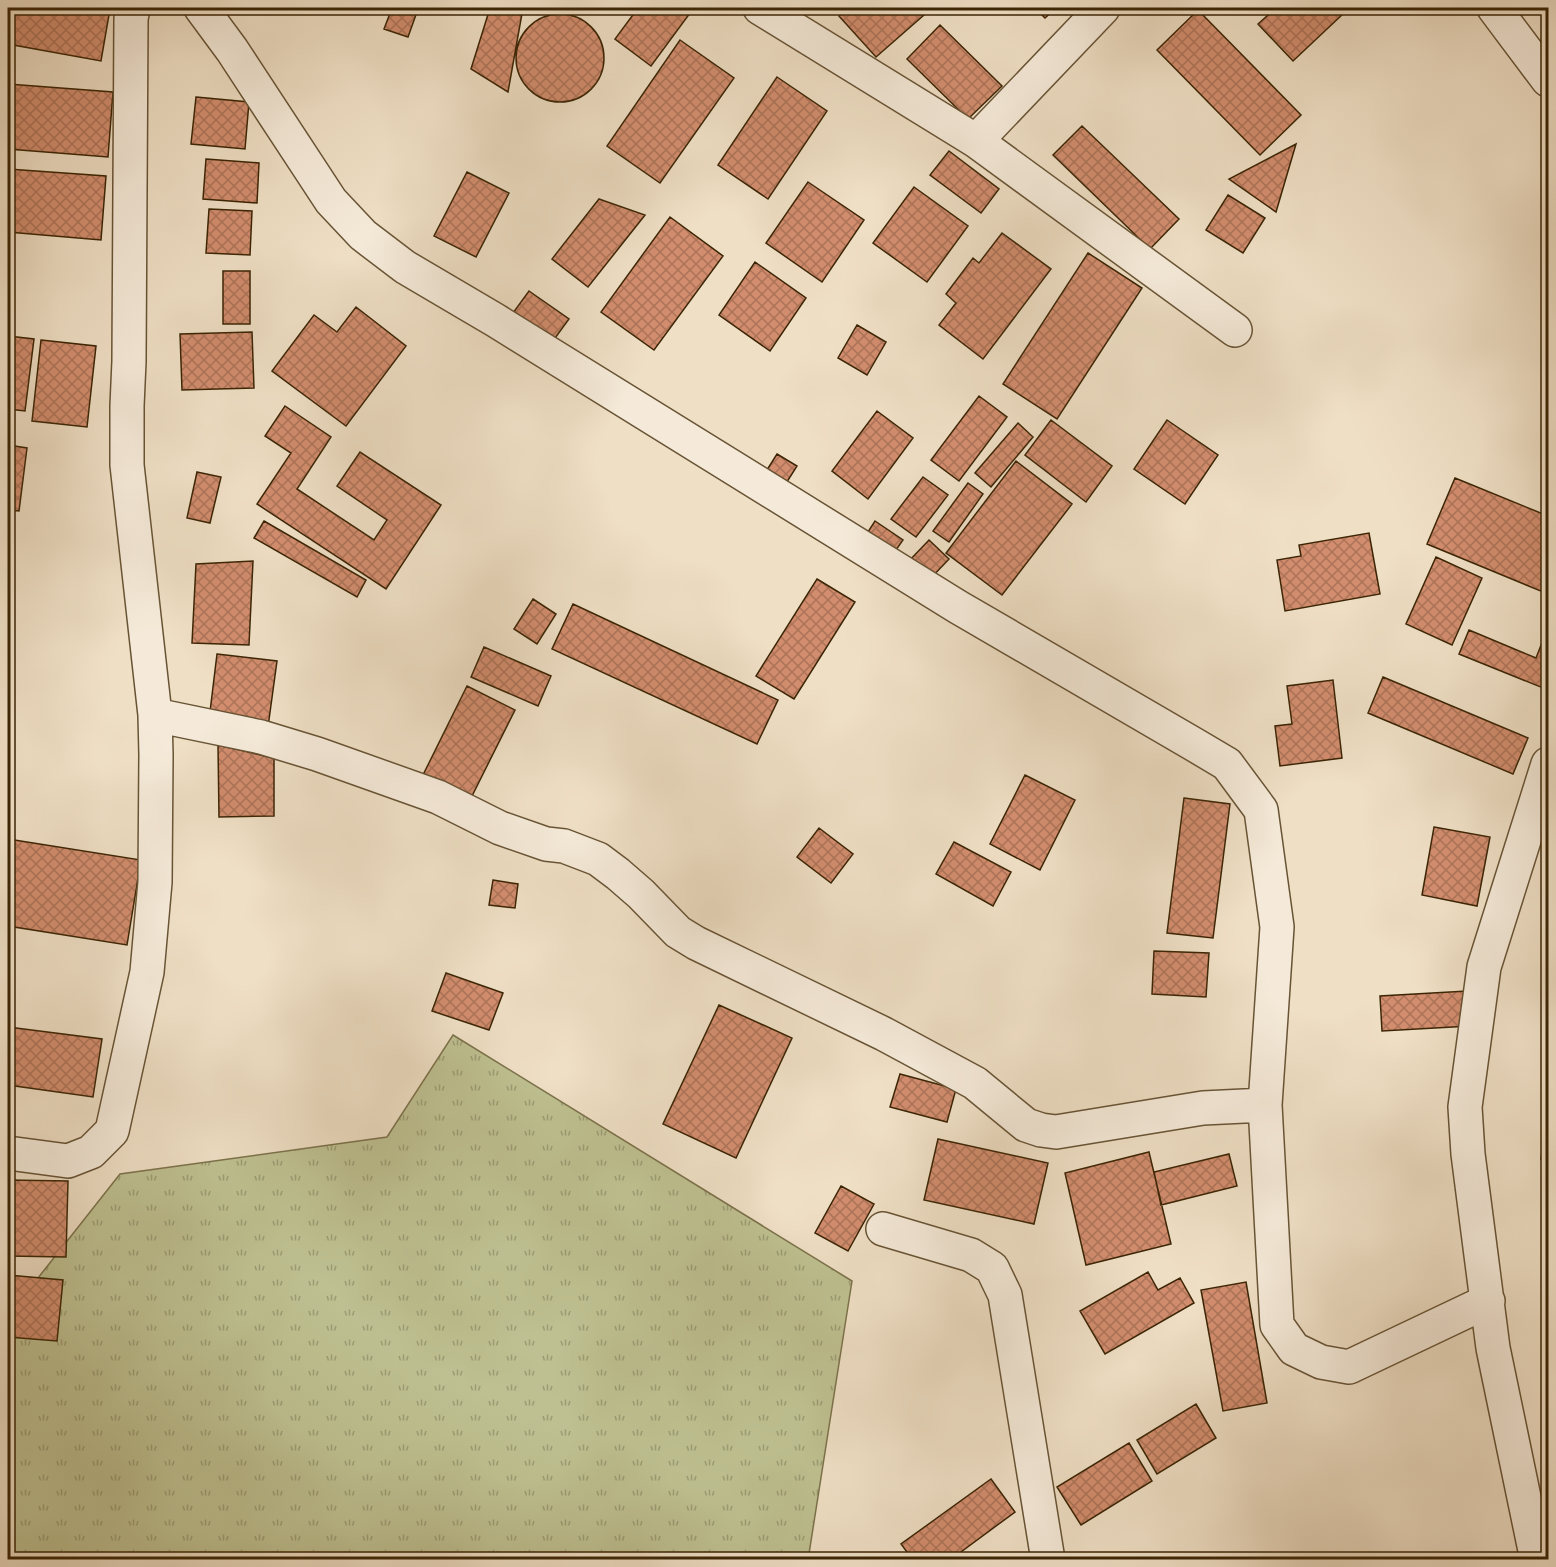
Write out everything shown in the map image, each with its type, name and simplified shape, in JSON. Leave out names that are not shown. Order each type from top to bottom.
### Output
[{"type":"street","points":[[8,1153],[68,1161],[91,1152],[112,1131],[147,972],[155,882],[155,715],[127,465],[131,19],[133,8]]},
{"type":"street","points":[[201,8],[232,50],[331,201],[363,235],[405,267],[505,326],[958,608],[1227,765],[1261,810],[1277,927],[1266,1105],[1277,1325],[1294,1349],[1321,1362],[1348,1367],[1488,1301]]},
{"type":"street","points":[[760,8],[976,141],[1235,330]]},
{"type":"street","points":[[976,141],[1103,8]]},
{"type":"street","points":[[1494,8],[1548,80]]},
{"type":"street","points":[[155,715],[261,737],[317,754],[438,797],[500,828],[546,844],[564,846],[598,859],[641,894],[678,932],[950,1069],[975,1083],[1026,1125],[1056,1132],[1203,1108],[1266,1105]]},
{"type":"street","points":[[1537,1560],[1493,1348],[1468,1155],[1465,1107],[1484,967],[1548,764]]},
{"type":"street","points":[[883,1229],[970,1255],[992,1268],[1005,1294],[1047,1560]]},
{"type":"green space","points":[[453,1035],[852,1281],[808,1560],[8,1559],[8,1316],[120,1174],[387,1137]]},
{"type":"building","points":[[8,8],[110,9],[101,61],[8,44]]},
{"type":"building","points":[[392,8],[418,9],[408,37],[384,29]]},
{"type":"building","points":[[490,8],[523,8],[508,92],[471,69]]},
{"type":"building","points":[[638,8],[693,9],[651,66],[615,39]]},
{"type":"building","points":[[849,8],[932,8],[876,57],[839,16]]},
{"type":"building","points":[[1035,8],[1056,8],[1045,18]]},
{"type":"building","points":[[1276,8],[1339,8],[1344,13],[1293,61],[1258,24]]},
{"type":"building","points":[[1198,10],[1301,115],[1260,155],[1157,50]]},
{"type":"building","points":[[551,14],[569,14],[585,21],[597,33],[604,49],[604,67],[597,83],[585,95],[569,102],[551,102],[535,95],[523,83],[516,67],[516,49],[523,33],[535,21]]},
{"type":"building","points":[[940,25],[1002,86],[968,119],[907,59]]},
{"type":"building","points":[[680,40],[734,78],[660,183],[607,146]]},
{"type":"building","points":[[777,77],[827,111],[768,199],[718,165]]},
{"type":"building","points":[[8,84],[113,92],[108,157],[8,149]]},
{"type":"building","points":[[196,97],[249,102],[245,149],[191,144]]},
{"type":"building","points":[[1082,126],[1179,219],[1150,249],[1053,155]]},
{"type":"building","points":[[1296,144],[1276,212],[1229,179]]},
{"type":"building","points":[[949,151],[999,189],[981,213],[930,175]]},
{"type":"building","points":[[206,159],[259,163],[257,203],[203,199]]},
{"type":"building","points":[[8,169],[106,176],[101,240],[8,232]]},
{"type":"building","points":[[467,172],[509,193],[476,257],[434,236]]},
{"type":"building","points":[[808,182],[864,220],[822,282],[766,243]]},
{"type":"building","points":[[914,187],[968,226],[927,282],[873,243]]},
{"type":"building","points":[[1228,195],[1265,218],[1243,253],[1206,230]]},
{"type":"building","points":[[599,199],[645,215],[588,287],[552,259]]},
{"type":"building","points":[[209,209],[252,211],[250,255],[206,253]]},
{"type":"building","points":[[670,217],[723,256],[654,350],[601,312]]},
{"type":"building","points":[[1002,233],[1051,269],[983,359],[939,325],[956,303],[946,294],[973,258],[979,263]]},
{"type":"building","points":[[1088,253],[1142,288],[1057,419],[1003,384]]},
{"type":"building","points":[[755,262],[806,298],[770,351],[719,315]]},
{"type":"building","points":[[223,271],[250,271],[250,324],[223,324]]},
{"type":"building","points":[[529,291],[569,319],[550,345],[510,317]]},
{"type":"building","points":[[356,307],[406,346],[346,426],[272,371],[314,315],[337,332]]},
{"type":"building","points":[[857,325],[886,342],[867,375],[838,358]]},
{"type":"building","points":[[252,332],[254,388],[182,390],[180,334]]},
{"type":"building","points":[[8,336],[34,339],[25,411],[8,409]]},
{"type":"building","points":[[41,340],[96,346],[87,427],[32,421]]},
{"type":"building","points":[[979,396],[1007,417],[959,481],[931,460]]},
{"type":"building","points":[[285,406],[331,437],[297,489],[374,540],[387,520],[337,486],[360,452],[441,505],[386,589],[257,504],[291,453],[265,436]]},
{"type":"building","points":[[877,411],[913,438],[868,499],[832,471]]},
{"type":"building","points":[[1051,420],[1112,466],[1086,502],[1025,455]]},
{"type":"building","points":[[1167,420],[1218,455],[1185,504],[1134,469]]},
{"type":"building","points":[[1018,423],[1033,437],[991,487],[975,473]]},
{"type":"building","points":[[8,445],[27,448],[19,511],[8,510]]},
{"type":"building","points":[[777,454],[797,466],[785,485],[765,473]]},
{"type":"building","points":[[1016,461],[1072,504],[1002,595],[946,553]]},
{"type":"building","points":[[197,472],[221,477],[210,523],[187,518]]},
{"type":"building","points":[[923,477],[948,495],[916,537],[891,519]]},
{"type":"building","points":[[1455,478],[1548,516],[1548,594],[1427,544]]},
{"type":"building","points":[[968,483],[983,494],[949,542],[933,531]]},
{"type":"building","points":[[264,521],[366,580],[357,597],[254,538]]},
{"type":"building","points":[[875,521],[903,540],[891,557],[864,538]]},
{"type":"building","points":[[1369,533],[1380,594],[1285,611],[1277,560],[1301,556],[1299,545]]},
{"type":"building","points":[[929,540],[949,559],[928,581],[908,562]]},
{"type":"building","points":[[1436,557],[1482,578],[1452,645],[1406,624]]},
{"type":"building","points":[[253,561],[249,645],[192,643],[196,564]]},
{"type":"building","points":[[817,579],[855,602],[794,699],[756,676]]},
{"type":"building","points":[[533,599],[556,614],[537,644],[514,629]]},
{"type":"building","points":[[573,604],[778,700],[757,744],[552,649]]},
{"type":"building","points":[[1469,630],[1536,658],[1545,635],[1548,637],[1548,690],[1459,654]]},
{"type":"building","points":[[484,647],[551,676],[538,706],[471,677]]},
{"type":"building","points":[[217,654],[277,661],[268,727],[209,720]]},
{"type":"building","points":[[1383,677],[1528,738],[1513,774],[1368,713]]},
{"type":"building","points":[[1333,680],[1342,758],[1280,766],[1275,726],[1292,724],[1287,686]]},
{"type":"building","points":[[467,686],[515,710],[469,802],[421,779]]},
{"type":"building","points":[[218,745],[274,758],[274,816],[219,817]]},
{"type":"building","points":[[1025,775],[1075,800],[1040,870],[990,844]]},
{"type":"building","points":[[1184,798],[1230,804],[1213,938],[1167,933]]},
{"type":"building","points":[[1434,827],[1490,837],[1477,906],[1422,895]]},
{"type":"building","points":[[819,828],[853,854],[831,883],[797,857]]},
{"type":"building","points":[[8,839],[141,860],[127,945],[8,926]]},
{"type":"building","points":[[954,842],[1011,872],[993,906],[936,874]]},
{"type":"building","points":[[493,880],[518,884],[515,908],[489,905]]},
{"type":"building","points":[[1154,951],[1209,953],[1206,997],[1152,994]]},
{"type":"building","points":[[446,973],[503,993],[489,1030],[432,1011]]},
{"type":"building","points":[[1467,991],[1470,1026],[1382,1031],[1380,996]]},
{"type":"building","points":[[719,1005],[792,1038],[736,1158],[663,1124]]},
{"type":"building","points":[[8,1027],[102,1039],[93,1097],[8,1085]]},
{"type":"building","points":[[900,1074],[956,1089],[947,1122],[890,1107]]},
{"type":"building","points":[[1546,1115],[1548,1115],[1548,1160],[1541,1159]]},
{"type":"building","points":[[938,1139],[1048,1163],[1034,1224],[924,1200]]},
{"type":"building","points":[[1149,1152],[1171,1244],[1086,1265],[1065,1173]]},
{"type":"building","points":[[1229,1154],[1237,1186],[1161,1205],[1154,1172]]},
{"type":"building","points":[[8,1180],[68,1181],[66,1257],[8,1256]]},
{"type":"building","points":[[841,1186],[874,1204],[848,1251],[815,1233]]},
{"type":"building","points":[[1148,1272],[1158,1290],[1180,1278],[1194,1303],[1105,1354],[1080,1311]]},
{"type":"building","points":[[8,1275],[63,1280],[57,1341],[8,1337]]},
{"type":"building","points":[[1246,1282],[1267,1403],[1223,1411],[1201,1290]]},
{"type":"building","points":[[1196,1404],[1216,1438],[1157,1474],[1137,1440]]},
{"type":"building","points":[[1129,1443],[1152,1481],[1081,1525],[1057,1487]]},
{"type":"building","points":[[991,1479],[1015,1512],[950,1560],[913,1560],[901,1544]]}]
